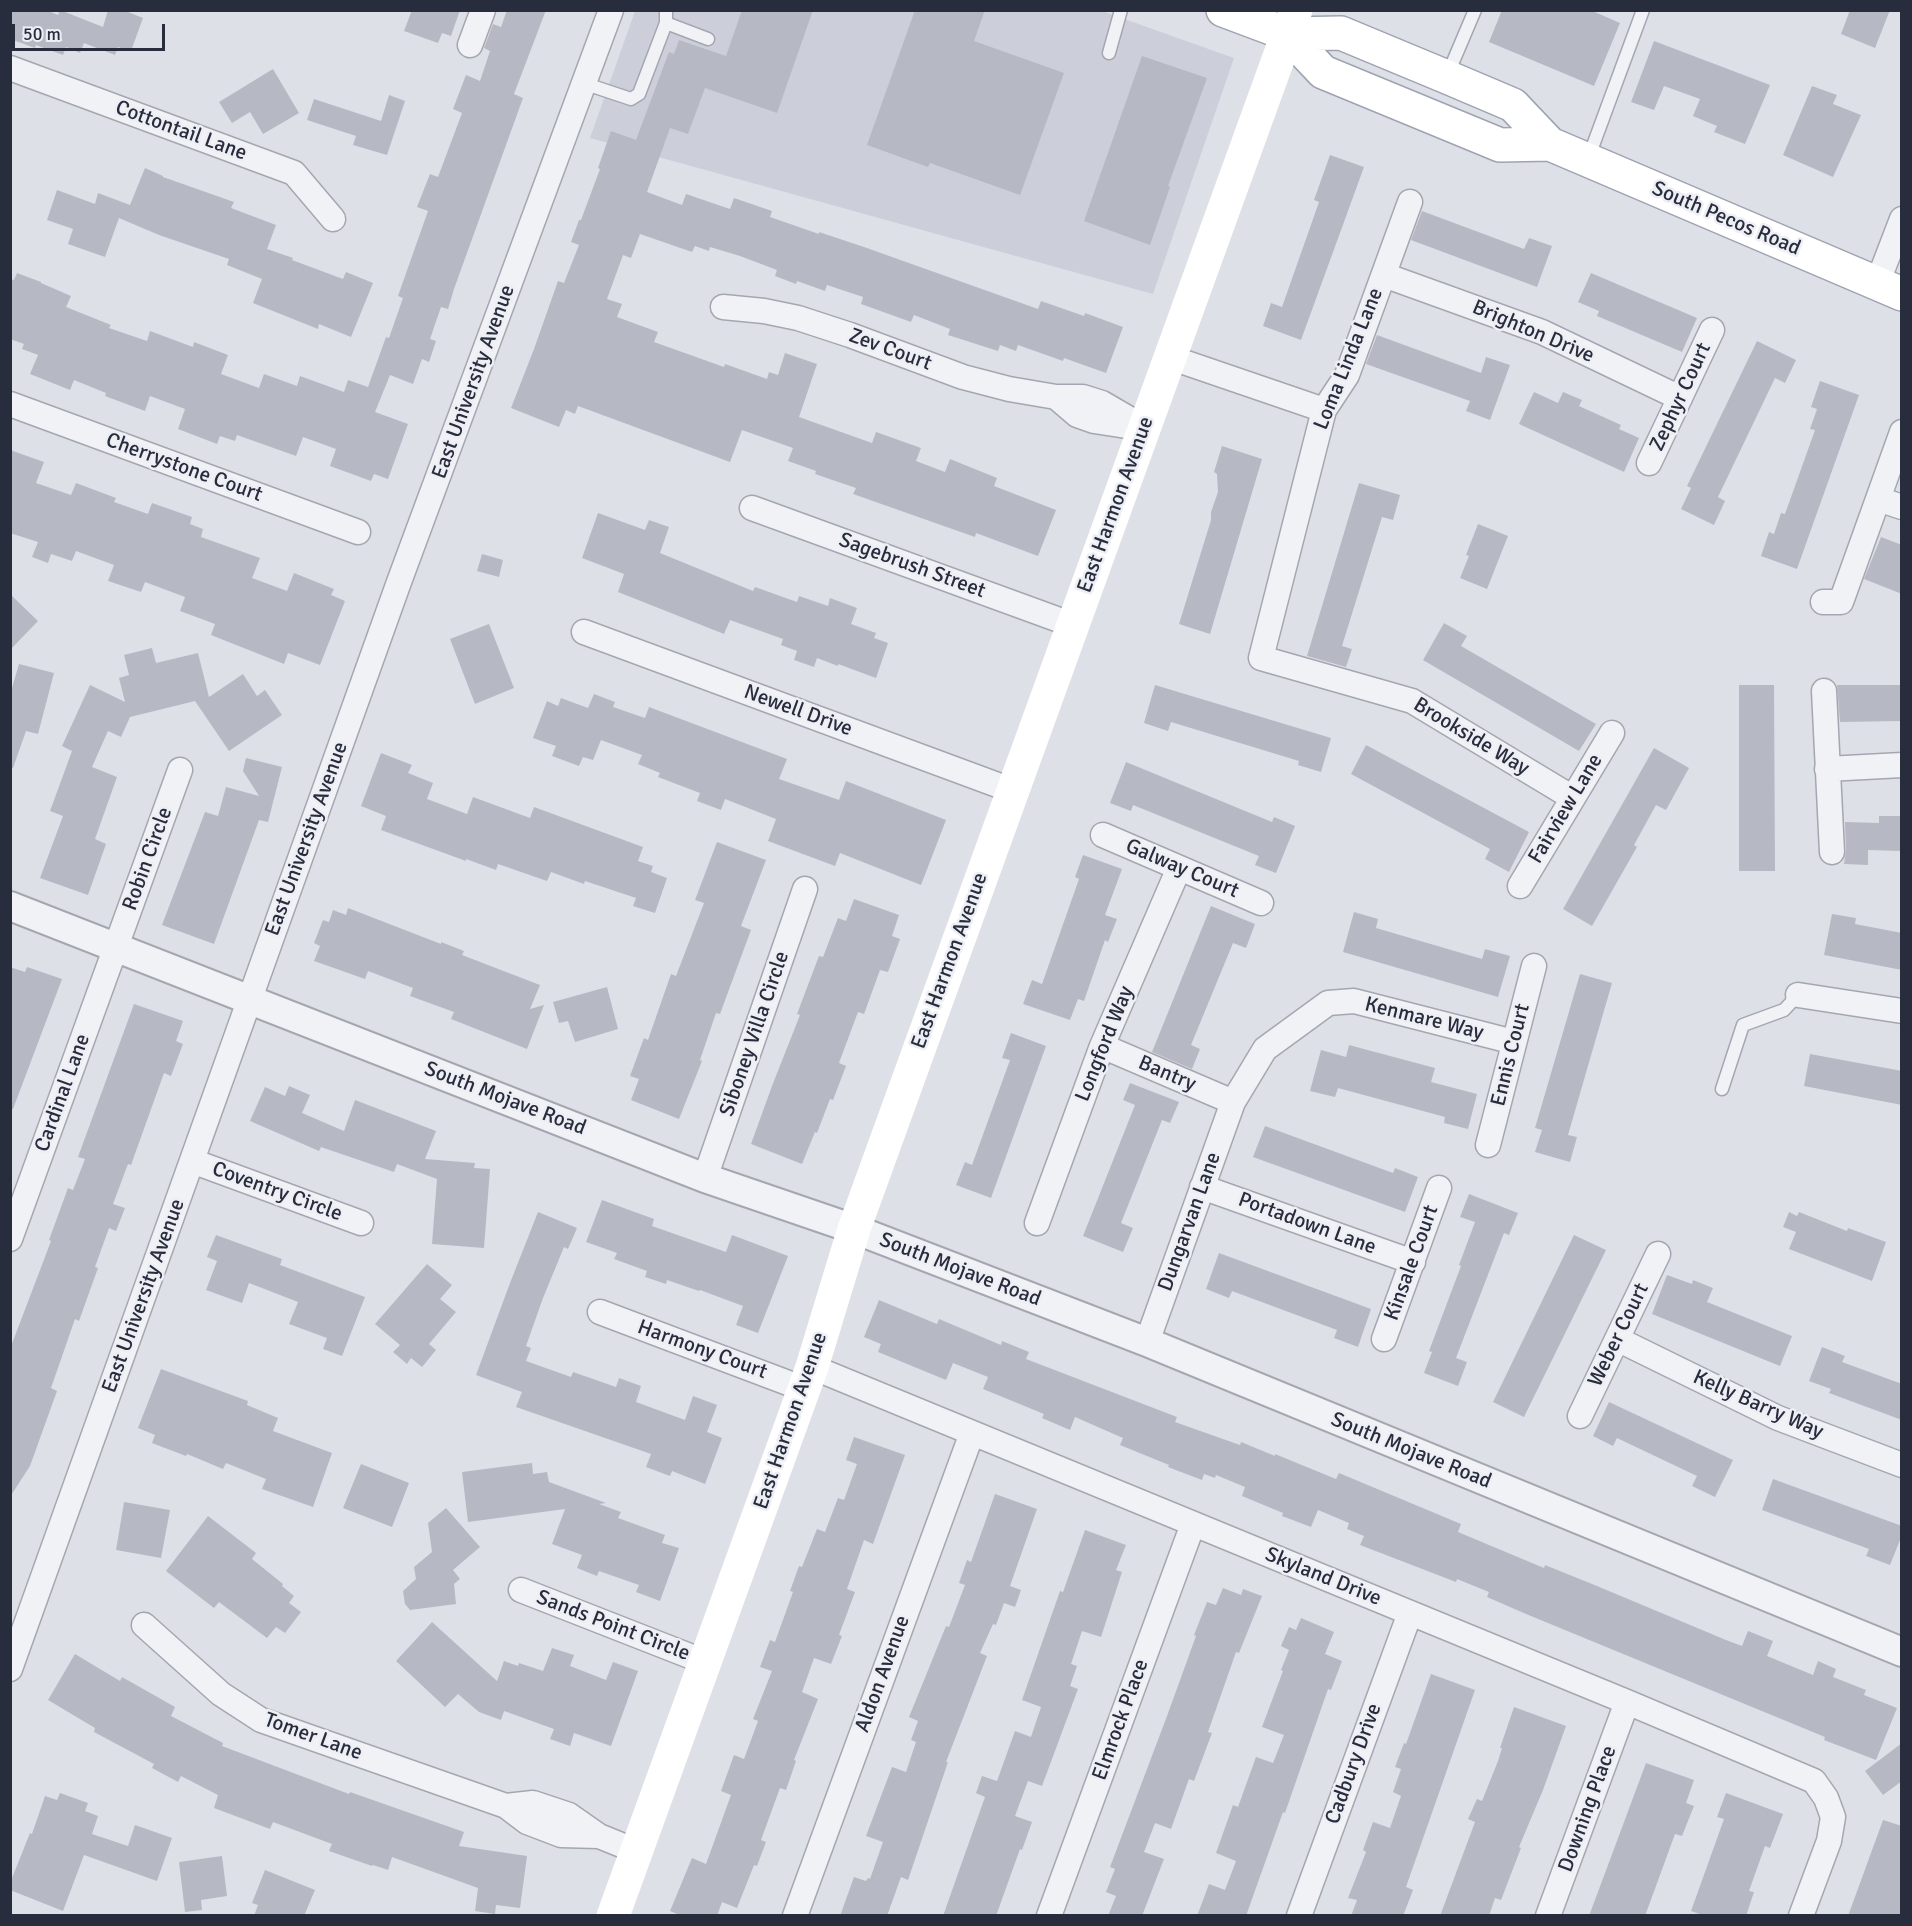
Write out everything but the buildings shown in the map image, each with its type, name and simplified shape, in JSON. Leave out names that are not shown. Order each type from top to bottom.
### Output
[{"type":"main road","name":"South Pecos Road","points":[[1223,10],[1341,33],[1447,77],[1513,105],[1550,144],[1889,289]]},
{"type":"main road","name":"South Pecos Road","points":[[1292,22],[1323,72],[1500,145],[1550,144]]},
{"type":"main road","name":"East Harmon Avenue","points":[[613,1916],[808,1378],[854,1229],[1011,790],[1292,22]]},
{"type":"street","points":[[470,45],[483,10]]},
{"type":"street","name":"East University Avenue","points":[[10,1669],[399,582],[586,84],[611,10]]},
{"type":"street","name":"Cottontail Lane","points":[[10,68],[294,173],[333,219]]},
{"type":"street","name":"Loma Linda Lane","points":[[1261,658],[1324,410],[1347,375],[1410,202]]},
{"type":"street","points":[[1889,289],[1902,219]]},
{"type":"street","name":"Brighton Drive","points":[[1384,274],[1542,332],[1680,398]]},
{"type":"street","name":"Zev Court","points":[[723,307],[764,311],[798,318],[963,377],[1009,389],[1056,397],[1077,415],[1094,421],[1144,428]]},
{"type":"street","name":"Zephyr Court","points":[[1649,463],[1712,330]]},
{"type":"street","points":[[1169,357],[1324,410]]},
{"type":"street","name":"Cherrystone Court","points":[[10,404],[358,532]]},
{"type":"street","points":[[1823,602],[1841,602],[1902,432]]},
{"type":"street","points":[[1878,499],[1902,507]]},
{"type":"street","name":"Sagebrush Street","points":[[752,508],[1073,625]]},
{"type":"street","name":"Newell Drive","points":[[584,632],[1011,790]]},
{"type":"street","name":"Brookside Way","points":[[1261,658],[1412,701],[1573,798]]},
{"type":"street","points":[[1824,691],[1832,852]]},
{"type":"street","name":"Fairview Lane","points":[[1520,886],[1612,733]]},
{"type":"street","points":[[1827,769],[1902,765]]},
{"type":"street","name":"Robin Circle","points":[[116,948],[180,770]]},
{"type":"street","name":"Galway Court","points":[[1103,835],[1261,903]]},
{"type":"street","name":"Longford Way","points":[[1037,1223],[1102,1046],[1179,868]]},
{"type":"street","name":"Siboney Villa Circle","points":[[705,1178],[805,890]]},
{"type":"street","name":"South Mojave Road","points":[[10,906],[705,1178],[854,1229],[1146,1342],[1902,1652]]},
{"type":"street","name":"Cardinal Lane","points":[[10,1239],[116,948]]},
{"type":"street","name":"Ennis Court","points":[[1488,1144],[1534,966]]},
{"type":"street","points":[[1798,995],[1902,1011]]},
{"type":"street","name":"Kenmare Way","points":[[1233,1102],[1265,1049],[1328,1003],[1354,1001],[1514,1042]]},
{"type":"street","name":"Bantry","points":[[1102,1046],[1233,1102]]},
{"type":"street","name":"Dungarvan Lane","points":[[1146,1342],[1233,1102]]},
{"type":"street","name":"Coventry Circle","points":[[192,1161],[361,1223]]},
{"type":"street","name":"Portadown Lane","points":[[1202,1187],[1413,1262]]},
{"type":"street","name":"Kinsale Court","points":[[1384,1339],[1439,1188]]},
{"type":"street","name":"Weber Court","points":[[1580,1416],[1658,1254]]},
{"type":"street","name":"Harmony Court","points":[[600,1312],[808,1378]]},
{"type":"street","name":"Kelly Barry Way","points":[[1617,1339],[1778,1418],[1902,1465]]},
{"type":"street","name":"Skyland Drive","points":[[808,1378],[972,1433],[1814,1781],[1827,1798],[1833,1817],[1829,1841],[1801,1916]]},
{"type":"street","name":"Aldon Avenue","points":[[795,1916],[972,1433]]},
{"type":"street","name":"Elmrock Place","points":[[1049,1916],[1193,1524]]},
{"type":"street","name":"Sands Point Circle","points":[[520,1590],[705,1662]]},
{"type":"street","name":"Cadbury Drive","points":[[1299,1916],[1410,1613]]},
{"type":"street","name":"Tomer Lane","points":[[144,1625],[221,1694],[261,1720],[506,1806],[526,1822],[561,1835],[599,1836],[636,1851]]},
{"type":"street","name":"Downing Place","points":[[1548,1916],[1627,1702]]},
{"type":"lane","points":[[1109,53],[1122,10]]},
{"type":"lane","points":[[1447,77],[1474,10]]},
{"type":"lane","points":[[1588,160],[1643,10]]},
{"type":"lane","points":[[586,84],[631,99],[639,94],[666,17],[708,39]]},
{"type":"lane","points":[[1722,1089],[1743,1025],[1784,1010],[1798,995]]},
{"type":"shaded area","points":[[635,11],[1102,11],[1234,58],[1153,294],[590,138]]}]
